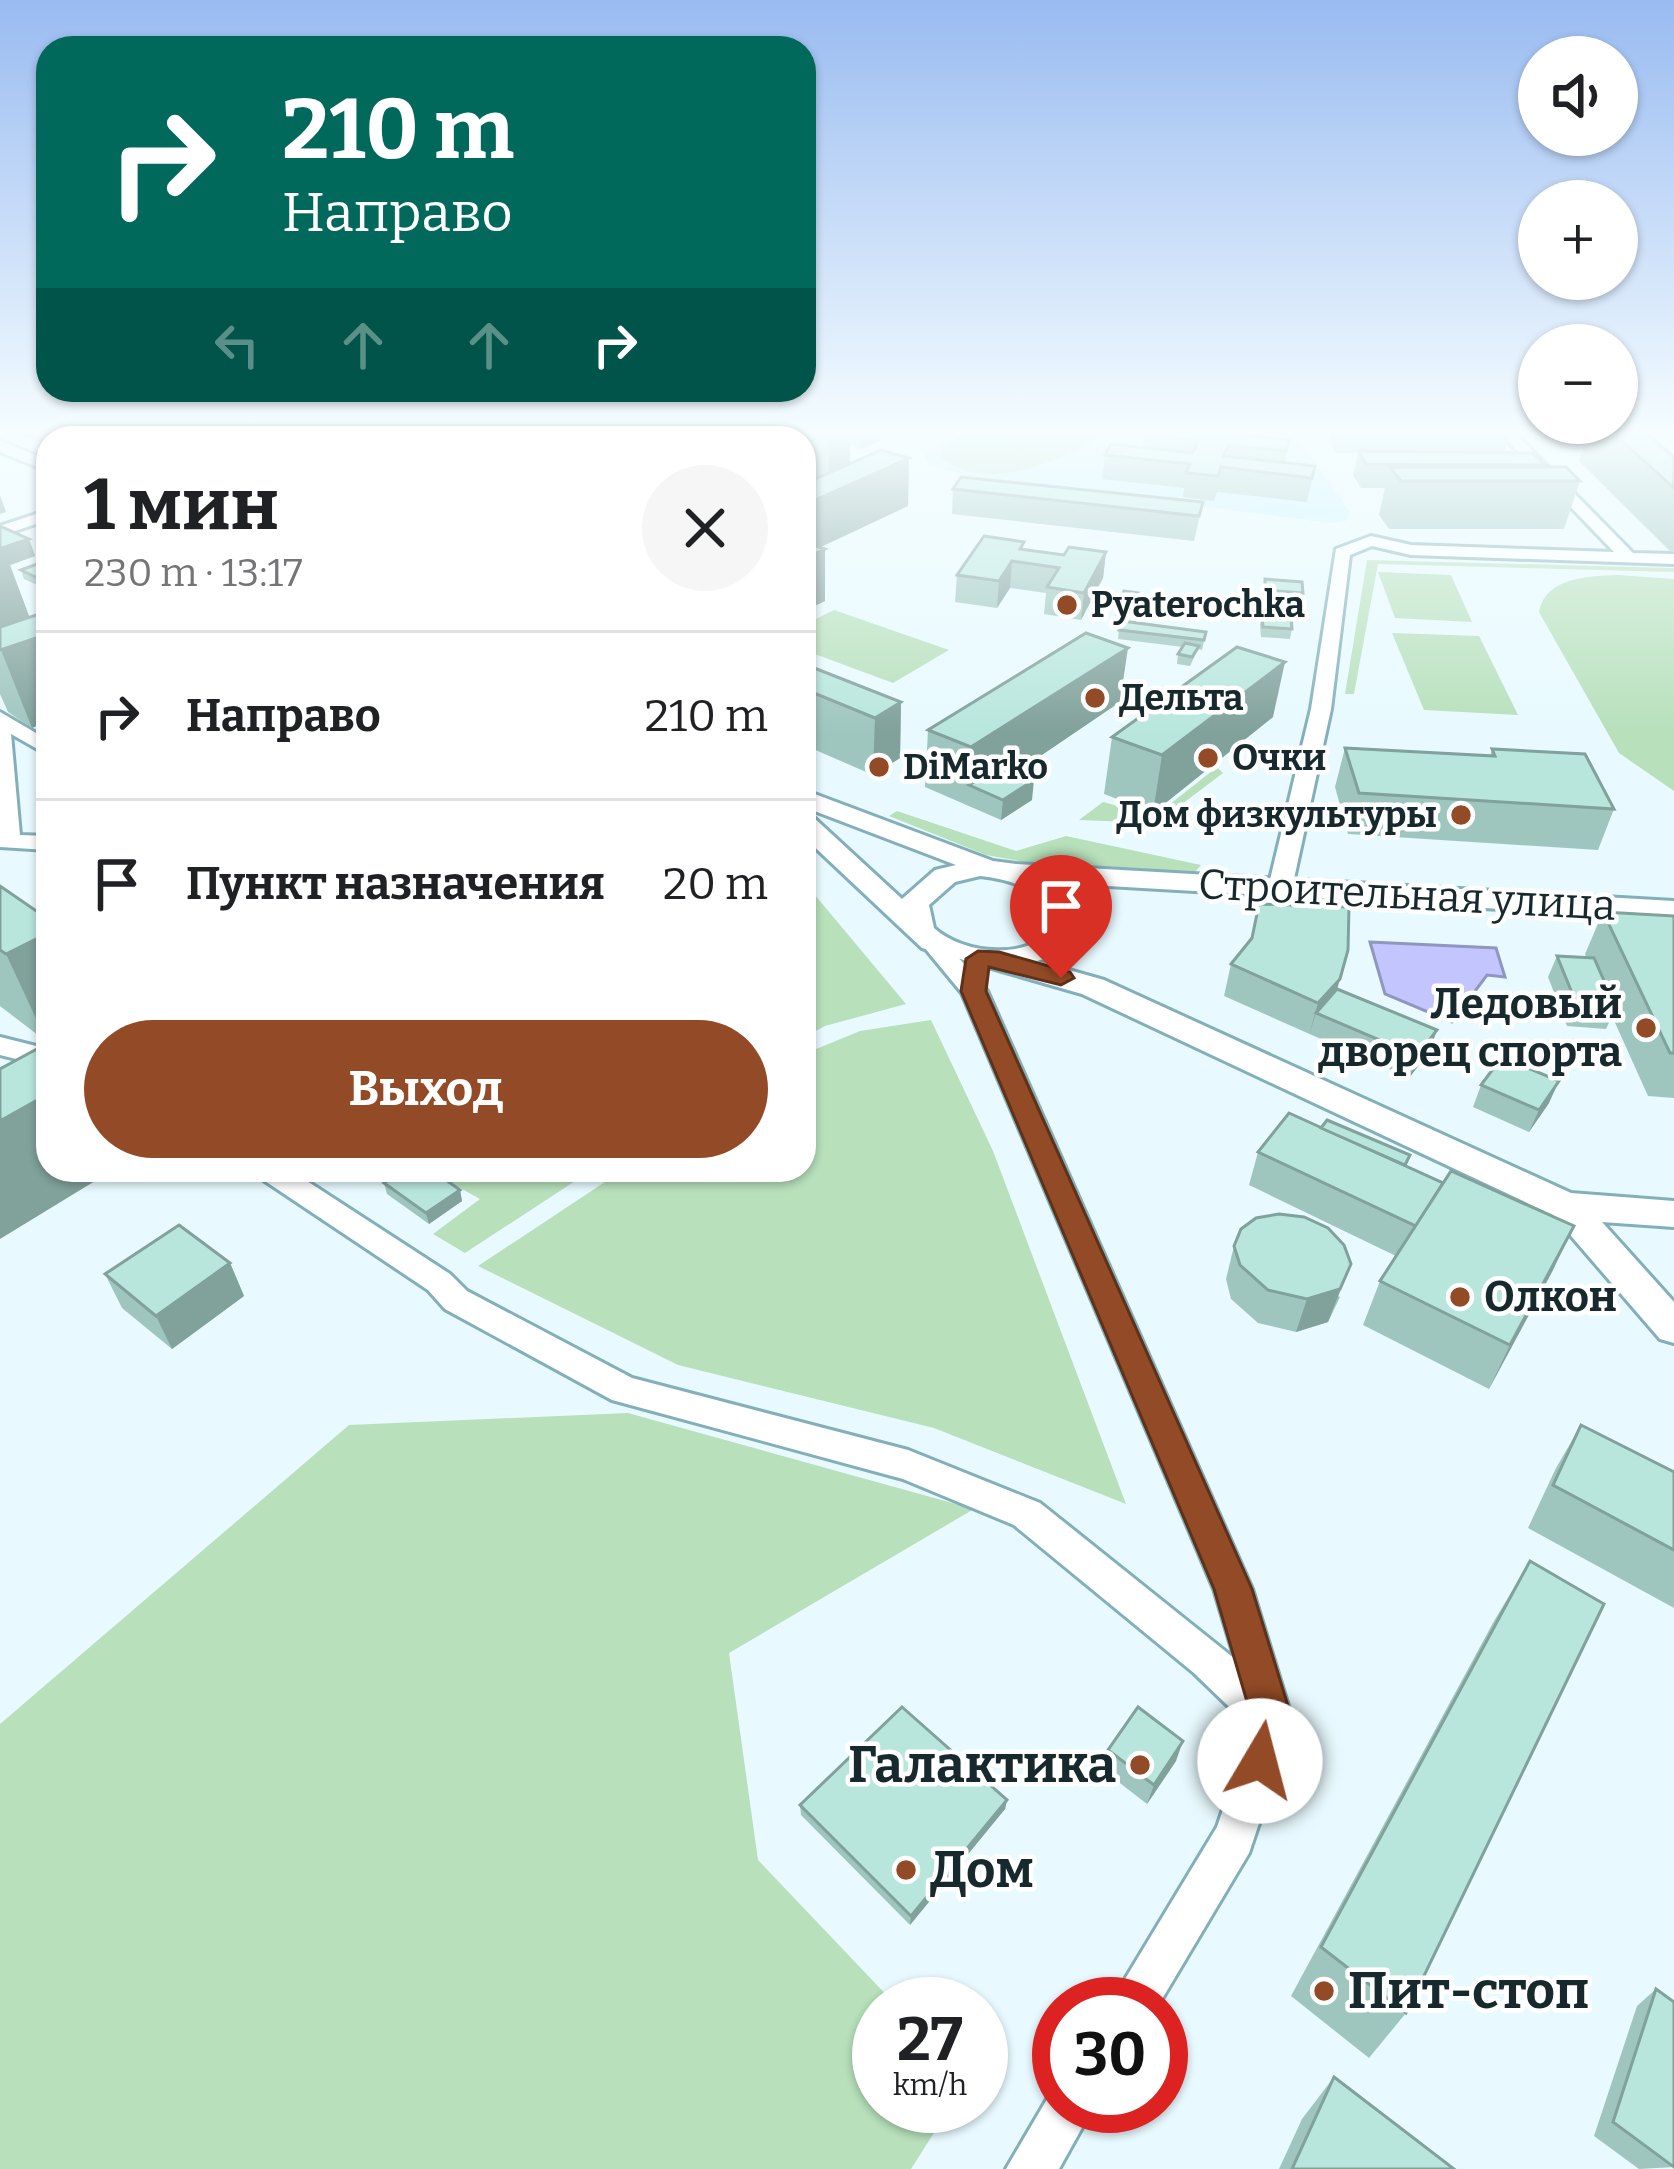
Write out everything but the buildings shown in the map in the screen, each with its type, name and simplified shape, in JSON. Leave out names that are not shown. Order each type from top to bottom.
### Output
[{"type":"street","points":[[1602,530],[1628,557]]},
{"type":"street","points":[[1280,888],[1321,709],[1342,552],[1371,541],[1411,550],[1674,559]]},
{"type":"street","points":[[1,719],[36,740]]},
{"type":"street","points":[[1,719],[5,841],[36,843]]},
{"type":"street","name":"Строительная улица","points":[[816,802],[1004,871],[1674,910]]},
{"type":"street","points":[[816,834],[926,936],[984,970],[1093,987],[1566,1206],[1674,1214]]},
{"type":"street","points":[[926,936],[914,903],[927,885],[963,871],[1004,871],[1050,887],[1063,928],[1093,987]]},
{"type":"street","name":"Строительная улица","points":[[1063,928],[1139,881]]},
{"type":"street","points":[[984,970],[1035,954],[1063,928]]},
{"type":"street","points":[[984,970],[1233,1589],[1273,1722],[1234,1838],[1149,1977]]},
{"type":"street","points":[[0,1046],[36,1055]]},
{"type":"street","points":[[287,1182],[439,1282],[456,1300],[624,1390],[908,1465],[1027,1514],[1208,1660],[1273,1722]]},
{"type":"street","points":[[1566,1206],[1674,1328]]},
{"type":"street","points":[[1031,2169],[1053,2133]]},
{"type":"green space","points":[[1367,560],[1674,568],[1674,572],[1378,564],[1354,694],[1345,694]]},
{"type":"green space","points":[[1378,572],[1451,575],[1472,622],[1395,618]]},
{"type":"green space","points":[[1618,575],[1674,579],[1674,791],[1619,753],[1539,612],[1543,600],[1559,585]]},
{"type":"green space","points":[[834,610],[949,650],[893,683],[816,654],[816,619]]},
{"type":"green space","points":[[1392,633],[1479,636],[1518,715],[1424,710]]},
{"type":"green space","points":[[1217,767],[1223,773],[1157,823],[1079,820],[1103,802],[1155,816]]},
{"type":"green space","points":[[897,811],[1016,851],[1066,836],[1201,865],[1196,871],[1057,868],[986,855],[889,816]]},
{"type":"green space","points":[[816,896],[906,1004],[816,1031]]},
{"type":"green space","points":[[931,1020],[993,1151],[1126,1504],[934,1428],[678,1365],[478,1266],[605,1182],[816,1182],[816,1049],[860,1031]]},
{"type":"green space","points":[[450,1182],[574,1182],[465,1253],[433,1234],[480,1199]]},
{"type":"green space","points":[[628,1413],[974,1509],[729,1653],[758,1860],[869,1977],[852,1977],[852,2133],[934,2133],[911,2169],[0,2169],[0,1724],[349,1425]]},
{"type":"water","points":[[1370,942],[1496,948],[1505,977],[1487,975],[1452,1022],[1385,994]]},
{"type":"place","name":"Pyaterochka","points":[[1067,605]]},
{"type":"place","name":"Дельта","points":[[1095,698]]},
{"type":"place","name":"Очки","points":[[1208,758]]},
{"type":"place","name":"DiMarko","points":[[879,767]]},
{"type":"place","name":"Дом физкультуры","points":[[1461,815]]},
{"type":"place","name":"Ледовый дворец спорта","points":[[1646,1028]]},
{"type":"place","name":"Олкон","points":[[1460,1297]]},
{"type":"place","name":"Галактика","points":[[1140,1765]]},
{"type":"place","name":"Дом","points":[[906,1870]]},
{"type":"place","name":"Пит-стоп","points":[[1324,1991]]},
{"type":"route","points":[[1061,978],[999,960],[978,959],[974,991],[1233,1589],[1273,1722],[1260,1761]]}]
